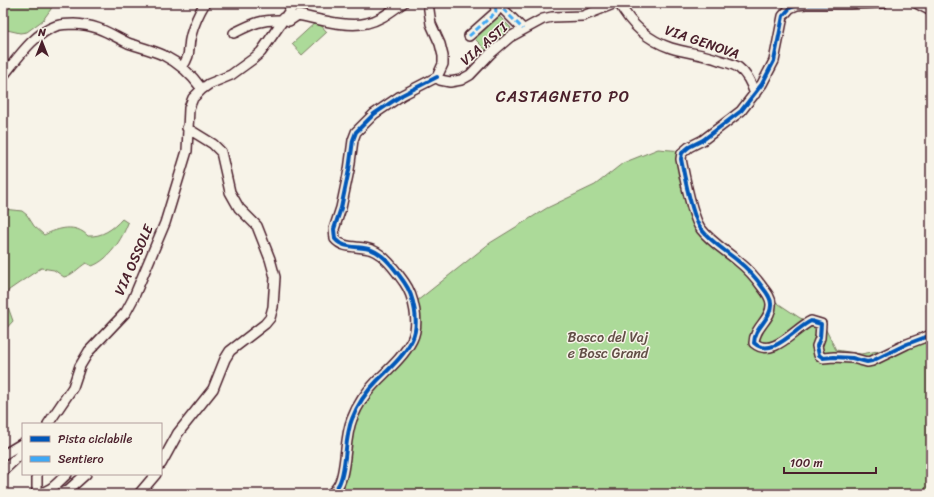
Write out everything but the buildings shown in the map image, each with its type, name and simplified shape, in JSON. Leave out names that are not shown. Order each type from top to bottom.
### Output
[{"type":"street","points":[[182,67],[188,59],[191,35],[199,13],[205,3]]},
{"type":"street","points":[[3,76],[34,39],[55,26],[62,24],[85,25],[97,27],[137,46],[162,55],[182,67],[195,79],[202,89],[231,74],[261,52],[295,3]]},
{"type":"street","points":[[234,33],[257,21],[283,19],[289,21],[298,15],[348,24],[366,24],[383,17],[403,3]]},
{"type":"street","points":[[331,494],[339,484],[348,434],[357,409],[376,382],[387,372],[413,338],[416,320],[413,300],[405,282],[381,255],[372,250],[359,246],[343,245],[335,239],[334,228],[341,208],[349,170],[353,140],[356,132],[374,114],[402,95],[437,78],[443,64],[440,44],[431,24],[428,3]]},
{"type":"street","points":[[496,3],[523,29]]},
{"type":"street","points":[[469,36],[496,12],[496,3]]},
{"type":"street","name":"VIA ASTI","points":[[437,78],[450,82],[461,80],[470,76],[490,54],[510,37],[549,17],[583,16],[618,3]]},
{"type":"street","name":"VIA GENOVA","points":[[618,3],[634,26],[652,40],[672,48],[713,57],[739,68],[750,80],[755,94]]},
{"type":"street","points":[[883,3],[806,4],[797,5],[790,8],[783,16],[774,61],[755,94],[741,111],[703,140],[689,147],[682,153],[681,159],[694,214],[700,229],[719,247],[740,262],[756,277],[770,299],[772,306],[770,312],[754,335],[754,342],[760,348],[774,346],[786,340],[812,321],[821,324],[820,338],[817,346],[819,356],[823,358],[852,358],[867,362],[872,361],[907,344],[931,335]]},
{"type":"street","points":[[916,3],[931,11]]},
{"type":"street","name":"VIA OSSOLE","points":[[49,423],[73,387],[80,366],[89,352],[126,312],[133,299],[165,223],[187,151],[189,108],[193,98],[202,89]]},
{"type":"street","points":[[162,462],[178,433],[213,389],[225,359],[230,351],[270,318],[273,307],[275,277],[270,259],[257,226],[239,208],[230,192],[220,152],[213,144],[187,128]]},
{"type":"street","points":[[3,455],[22,444]]},
{"type":"street","points":[[3,471],[22,453]]},
{"type":"street","points":[[37,475],[37,494],[47,492],[66,475]]},
{"type":"street","points":[[59,494],[67,491],[85,475]]},
{"type":"street","points":[[138,494],[155,475]]},
{"type":"green space","points":[[3,3],[52,3],[51,9],[43,20],[27,32],[20,33],[7,30],[3,32]]},
{"type":"green space","points":[[499,16],[511,28],[487,51],[475,39]]},
{"type":"green space","points":[[317,21],[327,32],[302,55],[292,44]]},
{"type":"green space","name":"Bosco del Vaj e Bosc Grand","points":[[658,149],[684,151],[688,180],[695,208],[708,234],[773,300],[800,318],[824,326],[836,350],[861,354],[889,349],[931,331],[931,494],[333,494],[347,476],[348,449],[357,410],[417,340],[417,301],[490,243],[547,208],[595,185],[623,163]]},
{"type":"green space","points":[[3,209],[22,211],[27,215],[34,226],[44,235],[55,230],[72,228],[78,229],[88,236],[93,236],[107,232],[122,219],[128,223],[114,248],[98,263],[92,266],[86,263],[73,273],[64,277],[54,270],[41,268],[9,290],[6,295],[5,302],[13,321],[3,332]]},
{"type":"marked path","points":[[469,36],[496,12],[495,3]]},
{"type":"marked path","points":[[497,3],[523,29]]},
{"type":"cycle path","points":[[883,3],[806,4],[797,5],[790,8],[783,16],[774,61],[762,84],[741,111],[703,140],[689,147],[682,153],[681,159],[694,216],[701,229],[714,242],[748,270],[770,298],[771,309],[757,332],[754,343],[761,347],[776,345],[784,341],[811,321],[821,324],[820,338],[817,346],[819,355],[823,358],[852,358],[867,362],[931,335]]},
{"type":"cycle path","points":[[331,494],[342,478],[349,427],[357,409],[370,389],[405,351],[412,340],[416,326],[415,310],[411,295],[404,282],[390,264],[377,252],[343,245],[335,239],[334,229],[341,208],[349,170],[353,140],[356,132],[374,114],[402,95],[437,77]]},
{"type":"district","name":"CASTAGNETO PO","points":[[563,96]]}]
